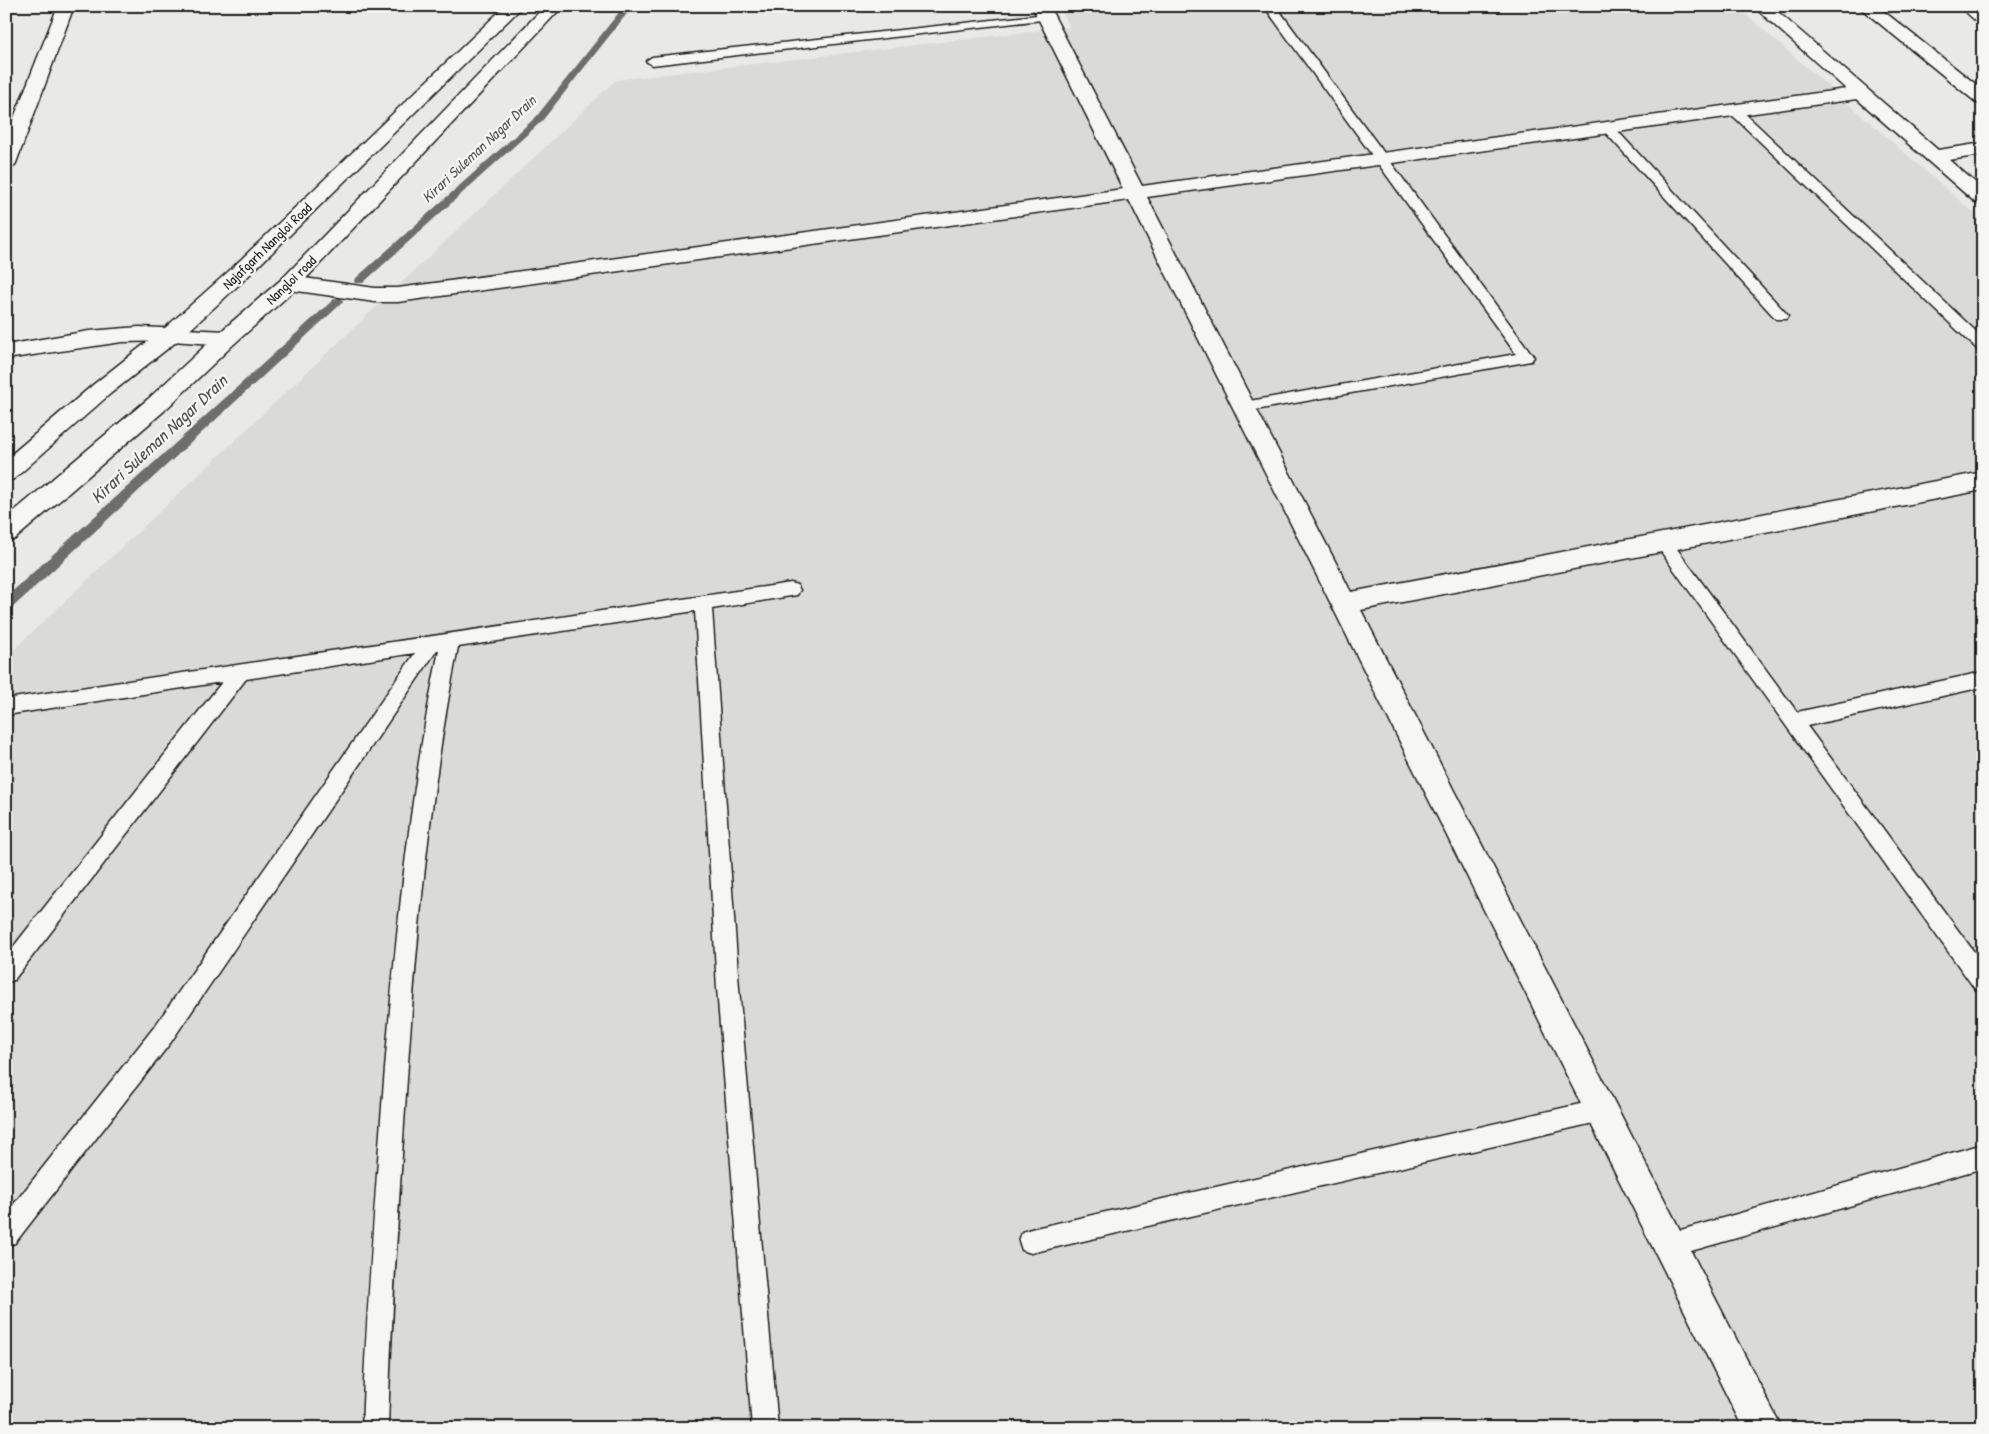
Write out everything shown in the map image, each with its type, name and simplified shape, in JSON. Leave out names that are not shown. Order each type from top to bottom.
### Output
[{"type":"street","points":[[6,163],[66,6]]},
{"type":"street","name":"Najafgarh Nangloi Road","points":[[6,472],[102,389],[173,333],[244,269],[515,6]]},
{"type":"street","name":"Nangloi road","points":[[6,532],[156,405],[227,338],[290,283],[554,6]]},
{"type":"street","points":[[1761,6],[1983,199]]},
{"type":"street","points":[[1866,6],[1983,99]]},
{"type":"street","points":[[1967,6],[1983,18]]},
{"type":"street","points":[[1043,12],[1763,1428]]},
{"type":"street","points":[[290,283],[375,295],[398,295],[1859,93]]},
{"type":"street","points":[[1935,156],[1983,149]]},
{"type":"street","points":[[12,355],[98,337],[173,333],[227,338]]},
{"type":"street","points":[[1344,603],[1983,481]]},
{"type":"lane","points":[[1244,406],[1526,357],[1270,6]]},
{"type":"lane","points":[[652,62],[1043,12]]},
{"type":"lane","points":[[1734,110],[1983,347]]},
{"type":"lane","points":[[1608,128],[1781,316]]},
{"type":"lane","points":[[1663,542],[1983,982]]},
{"type":"lane","points":[[6,707],[791,590]]},
{"type":"lane","points":[[703,603],[728,988],[765,1428]]},
{"type":"lane","points":[[6,1234],[163,1034],[441,642]]},
{"type":"lane","points":[[375,1428],[380,1315],[404,960],[433,726],[441,642]]},
{"type":"lane","points":[[6,973],[242,672]]},
{"type":"lane","points":[[1793,721],[1983,679]]},
{"type":"lane","points":[[1031,1241],[1602,1110]]},
{"type":"lane","points":[[1670,1246],[1983,1156]]},
{"type":"shaded area","points":[[1059,6],[1736,6],[1983,221],[1983,1428],[6,1428],[6,657],[616,80],[1070,27]]},
{"type":"waterway","name":"Kirari Suleman Nagar Drain","points":[[359,281],[539,119],[629,6]]},
{"type":"waterway","name":"Kirari Suleman Nagar Drain","points":[[6,605],[338,301]]}]
